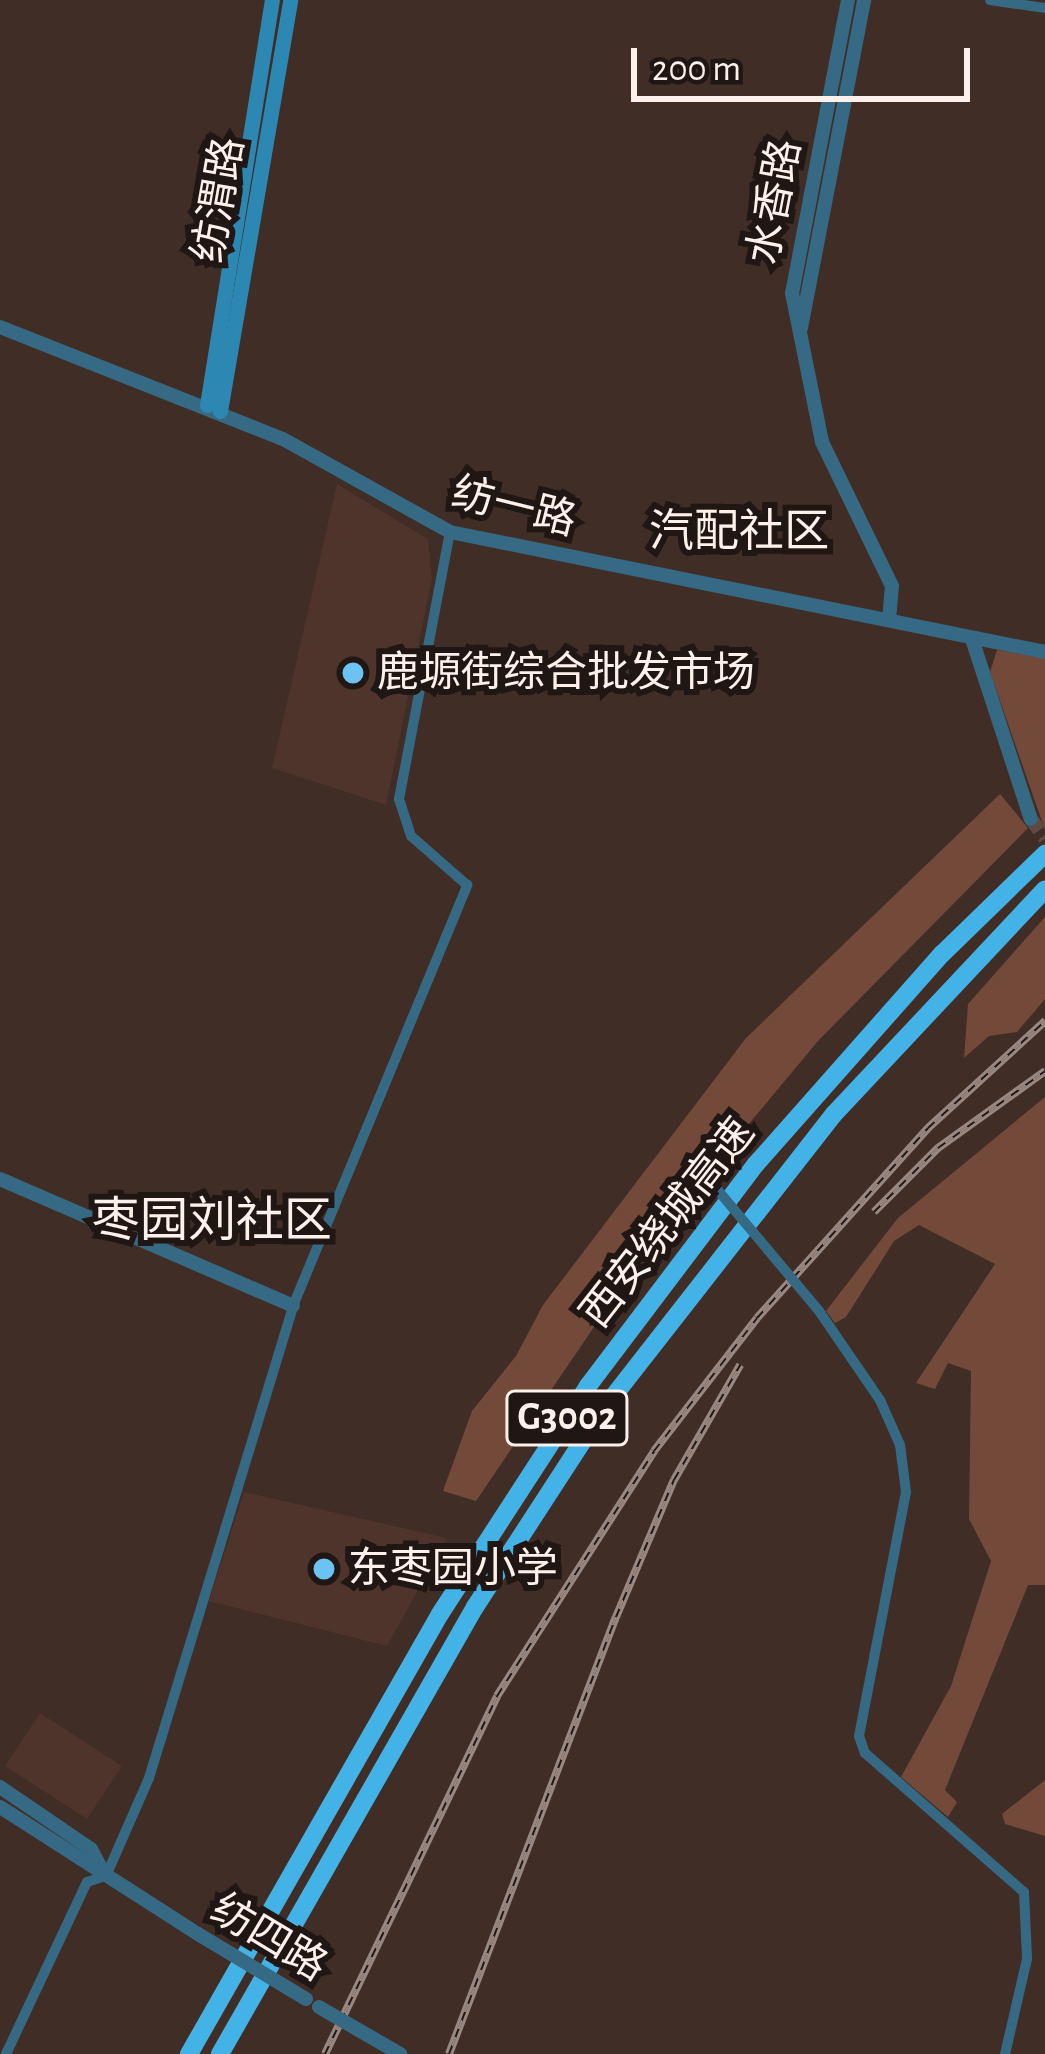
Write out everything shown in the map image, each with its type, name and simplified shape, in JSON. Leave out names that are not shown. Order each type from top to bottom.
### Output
[{"type":"highway","name":"西安绕城高速","points":[[188,2054],[440,1614],[588,1386],[756,1164],[928,969],[1045,854]]},
{"type":"highway","name":"西安绕城高速","points":[[220,2054],[475,1607],[605,1407],[833,1114],[1045,889]]},
{"type":"main road","name":"纺渭路","points":[[213,408],[272,0]]},
{"type":"main road","name":"纺渭路","points":[[213,408],[290,0]]},
{"type":"street","name":"水香路","points":[[848,0],[792,279],[800,345],[828,459],[892,586],[889,620]]},
{"type":"street","name":"水香路","points":[[800,345],[864,0]]},
{"type":"street","points":[[990,0],[1045,8]]},
{"type":"street","name":"纺一路","points":[[0,327],[213,408],[450,532],[1045,652]]},
{"type":"street","points":[[6,2054],[88,1882],[106,1876],[149,1778],[293,1306],[467,884],[411,836],[399,799],[450,532]]},
{"type":"street","points":[[972,639],[1031,819]]},
{"type":"street","points":[[700,1169],[819,1311],[880,1400],[900,1445],[906,1492],[860,1736],[865,1754],[1024,1892],[1027,1960],[1005,2054]]},
{"type":"street","points":[[0,1179],[293,1306]]},
{"type":"street","name":"纺四路","points":[[0,1787],[91,1850],[106,1876]]},
{"type":"street","name":"纺四路","points":[[0,1807],[198,1934],[400,2054]]},
{"type":"shaded area","name":"鹿塬街综合批发市场","points":[[337,484],[428,539],[432,578],[386,805],[272,768]]},
{"type":"shaded area","points":[[997,650],[1045,658],[1045,830],[990,672]]},
{"type":"shaded area","points":[[1000,794],[1028,828],[818,1041],[657,1234],[476,1501],[443,1491],[472,1411],[516,1356],[543,1305],[746,1038]]},
{"type":"shaded area","points":[[1045,917],[1045,999],[1017,1032],[989,1036],[964,1058],[968,1004]]},
{"type":"shaded area","points":[[1045,1097],[1045,1585],[1028,1585],[945,1790],[957,1802],[948,1817],[901,1777],[951,1686],[991,1561],[969,1519],[971,1371],[948,1363],[935,1389],[916,1383],[995,1264],[919,1225],[894,1241],[846,1317],[835,1323],[826,1311],[898,1218]]},
{"type":"shaded area","name":"东枣园小学","points":[[244,1492],[447,1538],[387,1646],[209,1601]]},
{"type":"shaded area","points":[[40,1713],[122,1766],[87,1819],[5,1766]]},
{"type":"shaded area","points":[[1045,1780],[1045,1836],[1005,1824],[1002,1814]]},
{"type":"tunnel","points":[[1031,819],[1045,838]]},
{"type":"railway","points":[[325,2054],[497,1696],[654,1451],[757,1318],[928,1128],[1045,1021]]},
{"type":"railway","points":[[874,1212],[938,1148],[1045,1071]]},
{"type":"railway","points":[[449,2054],[616,1617],[674,1480],[740,1365]]},
{"type":"place","name":"鹿塬街综合批发市场","points":[[353,673]]},
{"type":"place","name":"东枣园小学","points":[[324,1569]]},
{"type":"district","name":"汽配社区","points":[[739,533]]},
{"type":"district","name":"枣园刘社区","points":[[212,1223]]}]
